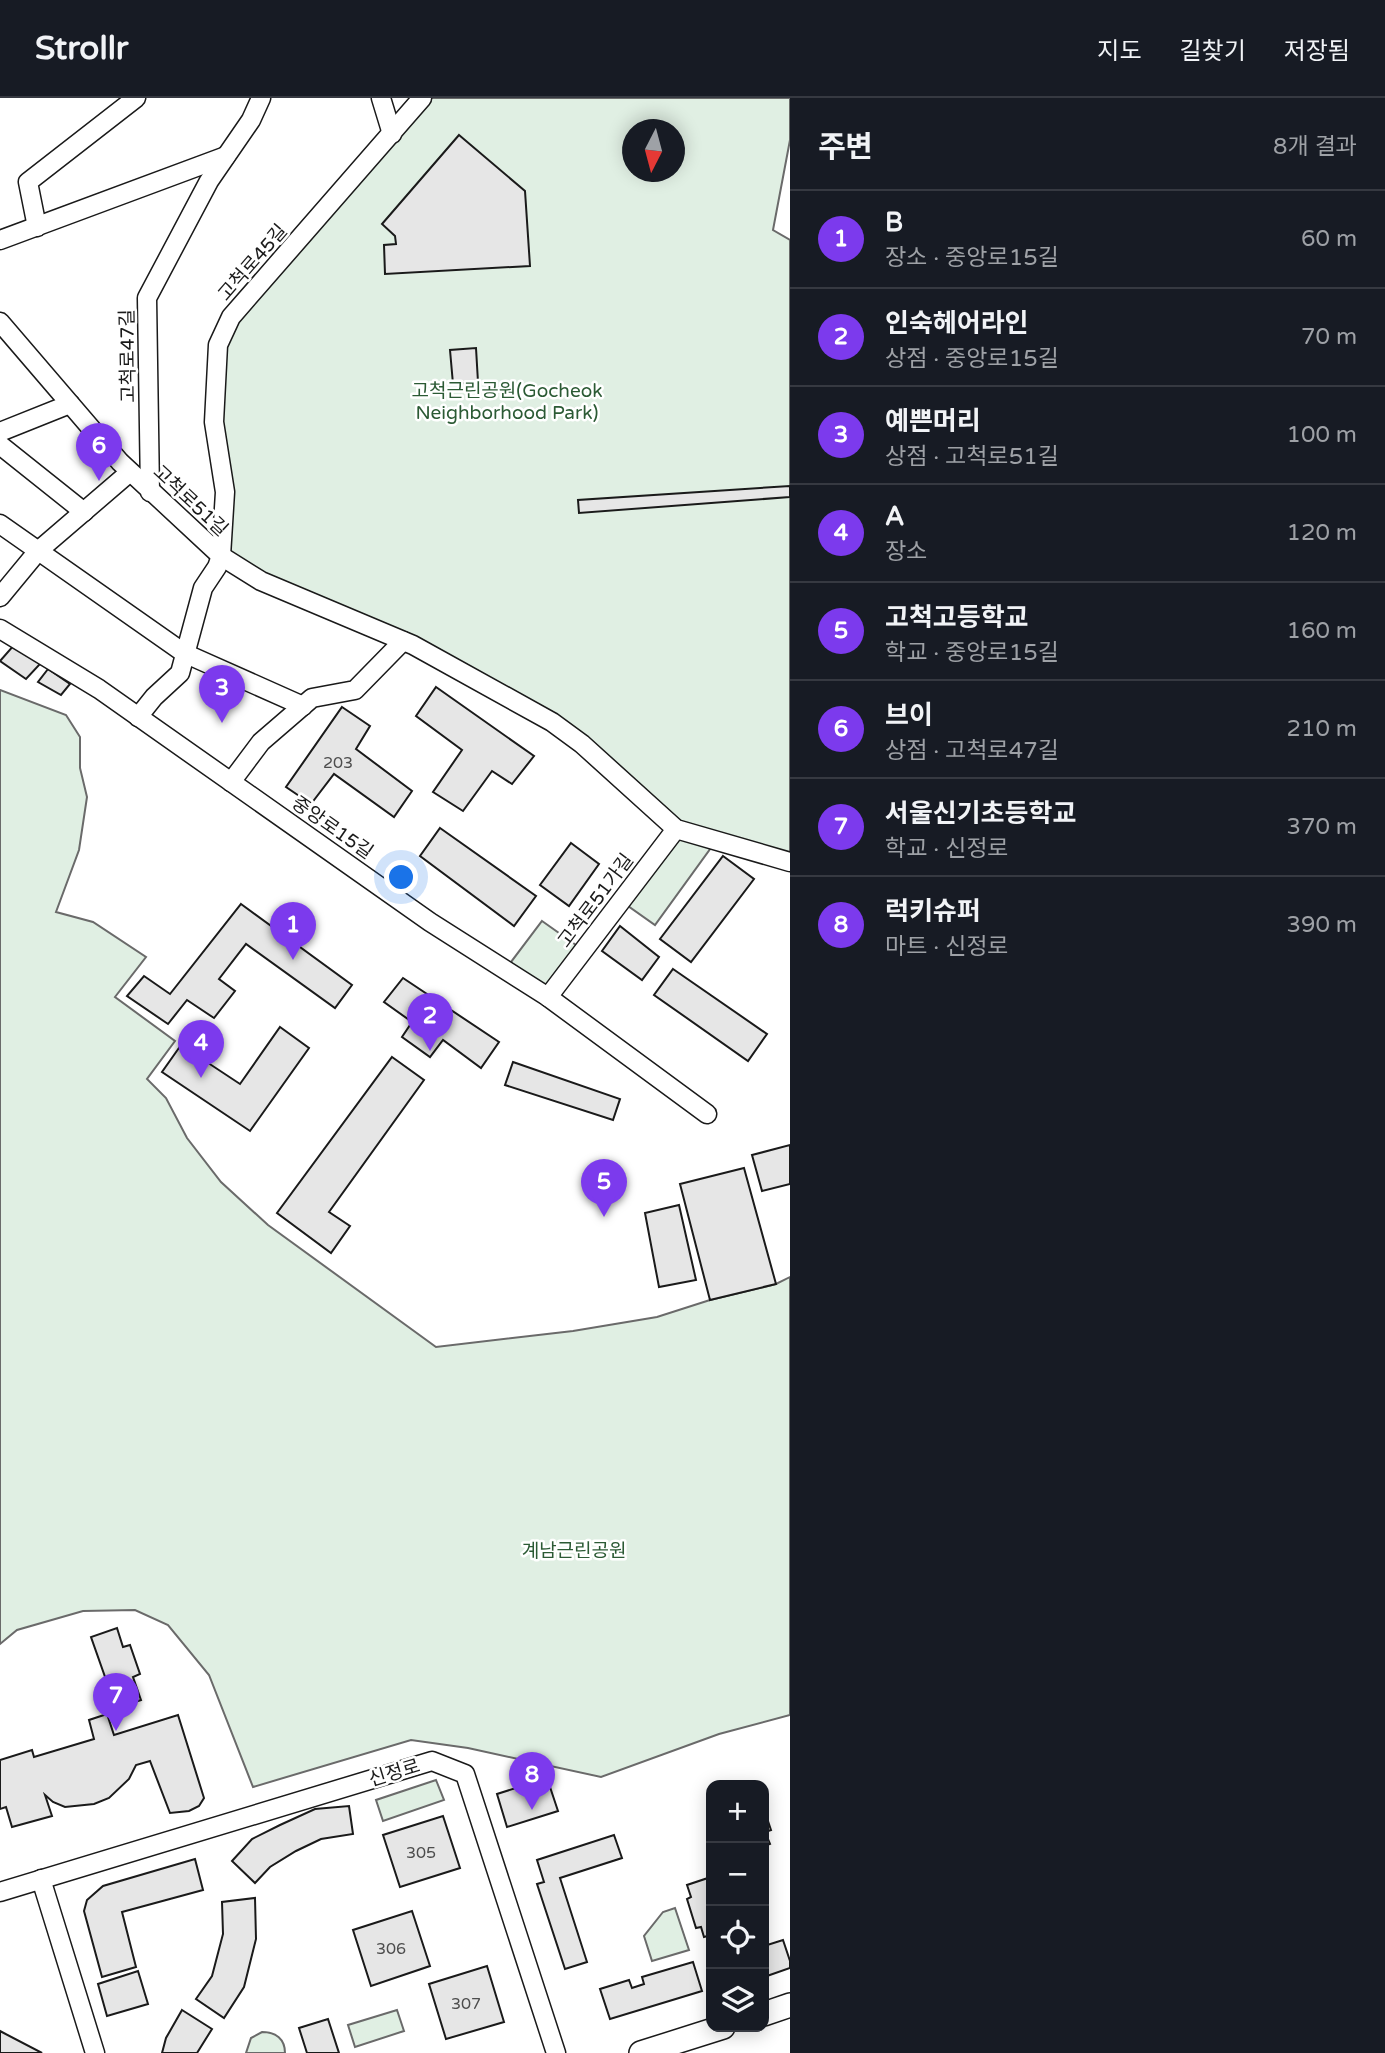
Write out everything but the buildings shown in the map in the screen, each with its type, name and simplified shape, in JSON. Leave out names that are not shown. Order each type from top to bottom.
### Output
[{"type":"main road","points":[[769,2012],[790,2005]]},
{"type":"main road","points":[[641,2053],[707,2032]]},
{"type":"street","points":[[37,227],[28,183],[136,98]]},
{"type":"street","name":"고척로47길","points":[[150,492],[147,298],[209,181],[251,120],[261,98]]},
{"type":"street","points":[[381,98],[392,134]]},
{"type":"street","name":"고척로45길","points":[[138,717],[154,697],[180,673],[202,588],[217,567],[220,556],[225,492],[214,422],[218,345],[231,317],[422,98]]},
{"type":"street","points":[[0,240],[226,156]]},
{"type":"street","name":"고척로51길","points":[[0,322],[130,472],[220,556],[261,581],[403,641],[552,722],[582,744],[676,829],[790,862]]},
{"type":"street","points":[[0,432],[70,404]]},
{"type":"street","points":[[0,445],[84,512]]},
{"type":"street","points":[[0,597],[38,551],[130,472]]},
{"type":"street","points":[[0,524],[184,653],[303,706]]},
{"type":"street","name":"중앙로15길","points":[[0,629],[99,689],[430,922],[548,997],[707,1114]]},
{"type":"street","points":[[231,782],[261,742],[312,698],[355,690],[403,641]]},
{"type":"street","name":"고척로51가길","points":[[548,997],[676,829]]},
{"type":"street","name":"신정로","points":[[0,1892],[432,1761],[465,1774],[556,2053]]},
{"type":"street","points":[[41,1879],[95,2053]]},
{"type":"green space","name":"고척근린공원(Gocheok Neighborhood Park)","points":[[422,98],[790,98],[790,140],[773,230],[790,240],[790,862],[716,841],[655,925],[621,901],[676,829],[552,722],[221,556],[214,422],[231,317]]},
{"type":"green space","name":"계남근린공원","points":[[0,690],[66,715],[80,737],[80,768],[87,797],[79,850],[56,912],[93,922],[146,957],[115,997],[175,1041],[147,1079],[166,1098],[187,1138],[221,1182],[268,1225],[436,1347],[573,1331],[657,1317],[710,1300],[776,1284],[790,1277],[790,1715],[719,1734],[601,1777],[468,1748],[411,1740],[253,1787],[209,1675],[168,1625],[135,1610],[83,1611],[17,1630],[0,1644]]},
{"type":"green space","points":[[542,921],[583,950],[548,997],[505,970]]},
{"type":"green space","points":[[436,1780],[444,1800],[383,1821],[376,1800]]},
{"type":"green space","points":[[675,1908],[689,1950],[652,1961],[644,1936],[663,1912]]},
{"type":"green space","points":[[397,2010],[404,2031],[355,2047],[348,2025]]},
{"type":"green space","points":[[262,2032],[279,2037],[285,2053],[246,2053],[251,2038]]},
{"type":"place","name":"브이","points":[[99,481]]},
{"type":"place","name":"예쁜머리","points":[[222,723]]},
{"type":"place","name":"B","points":[[293,960]]},
{"type":"place","name":"인숙헤어라인","points":[[430,1051]]},
{"type":"place","name":"A","points":[[201,1078]]},
{"type":"place","name":"고척고등학교","points":[[604,1217]]},
{"type":"place","name":"서울신기초등학교","points":[[116,1731]]},
{"type":"place","name":"럭키슈퍼","points":[[532,1810]]}]
